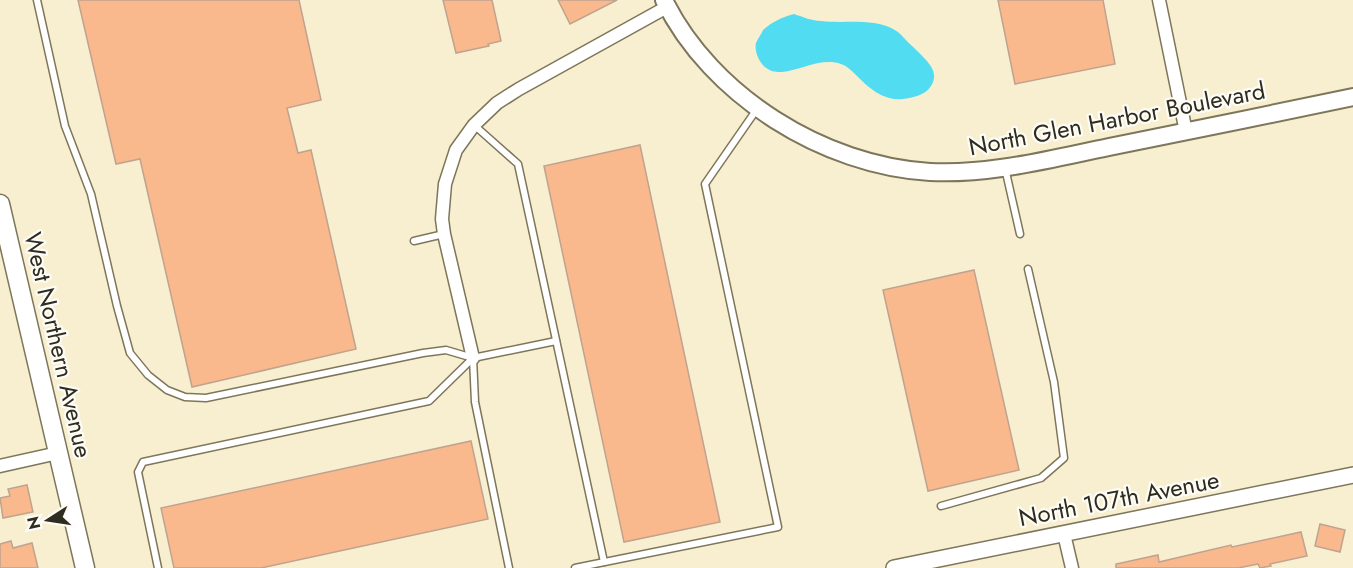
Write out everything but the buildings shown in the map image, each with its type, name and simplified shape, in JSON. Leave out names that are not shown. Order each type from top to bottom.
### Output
[{"type":"main road","name":"North Glen Harbor Boulevard","points":[[666,3],[705,60],[757,109],[800,134],[835,150],[898,168],[929,172],[959,172],[1005,167],[1353,97]]},
{"type":"main road","name":"West Northern Avenue","points":[[0,204],[85,568]]},
{"type":"street","points":[[1159,0],[1186,132]]},
{"type":"street","points":[[473,358],[442,219],[445,184],[456,150],[474,125],[497,103],[666,3]]},
{"type":"street","points":[[0,466],[58,453]]},
{"type":"street","name":"North 107th Avenue","points":[[894,568],[1353,475]]},
{"type":"street","points":[[1064,534],[1072,568]]},
{"type":"lane","points":[[37,0],[65,126],[91,194],[130,353],[148,375],[167,390],[185,397],[206,398],[423,353],[446,350],[473,358],[556,341]]},
{"type":"lane","points":[[575,568],[778,527],[705,184],[757,109]]},
{"type":"lane","points":[[474,125],[518,164],[604,562]]},
{"type":"lane","points":[[1005,167],[1020,234]]},
{"type":"lane","points":[[414,241],[444,234]]},
{"type":"lane","points":[[941,506],[1041,478],[1064,458],[1054,382],[1028,269]]},
{"type":"lane","points":[[158,568],[138,472],[143,462],[429,401],[473,358]]},
{"type":"lane","points":[[473,358],[475,402],[509,568]]},
{"type":"water","points":[[794,14],[818,21],[871,23],[889,27],[900,34],[929,64],[934,74],[931,86],[918,96],[896,99],[877,93],[847,67],[834,62],[819,63],[782,72],[770,70],[762,65],[758,58],[756,43],[766,27]]}]
